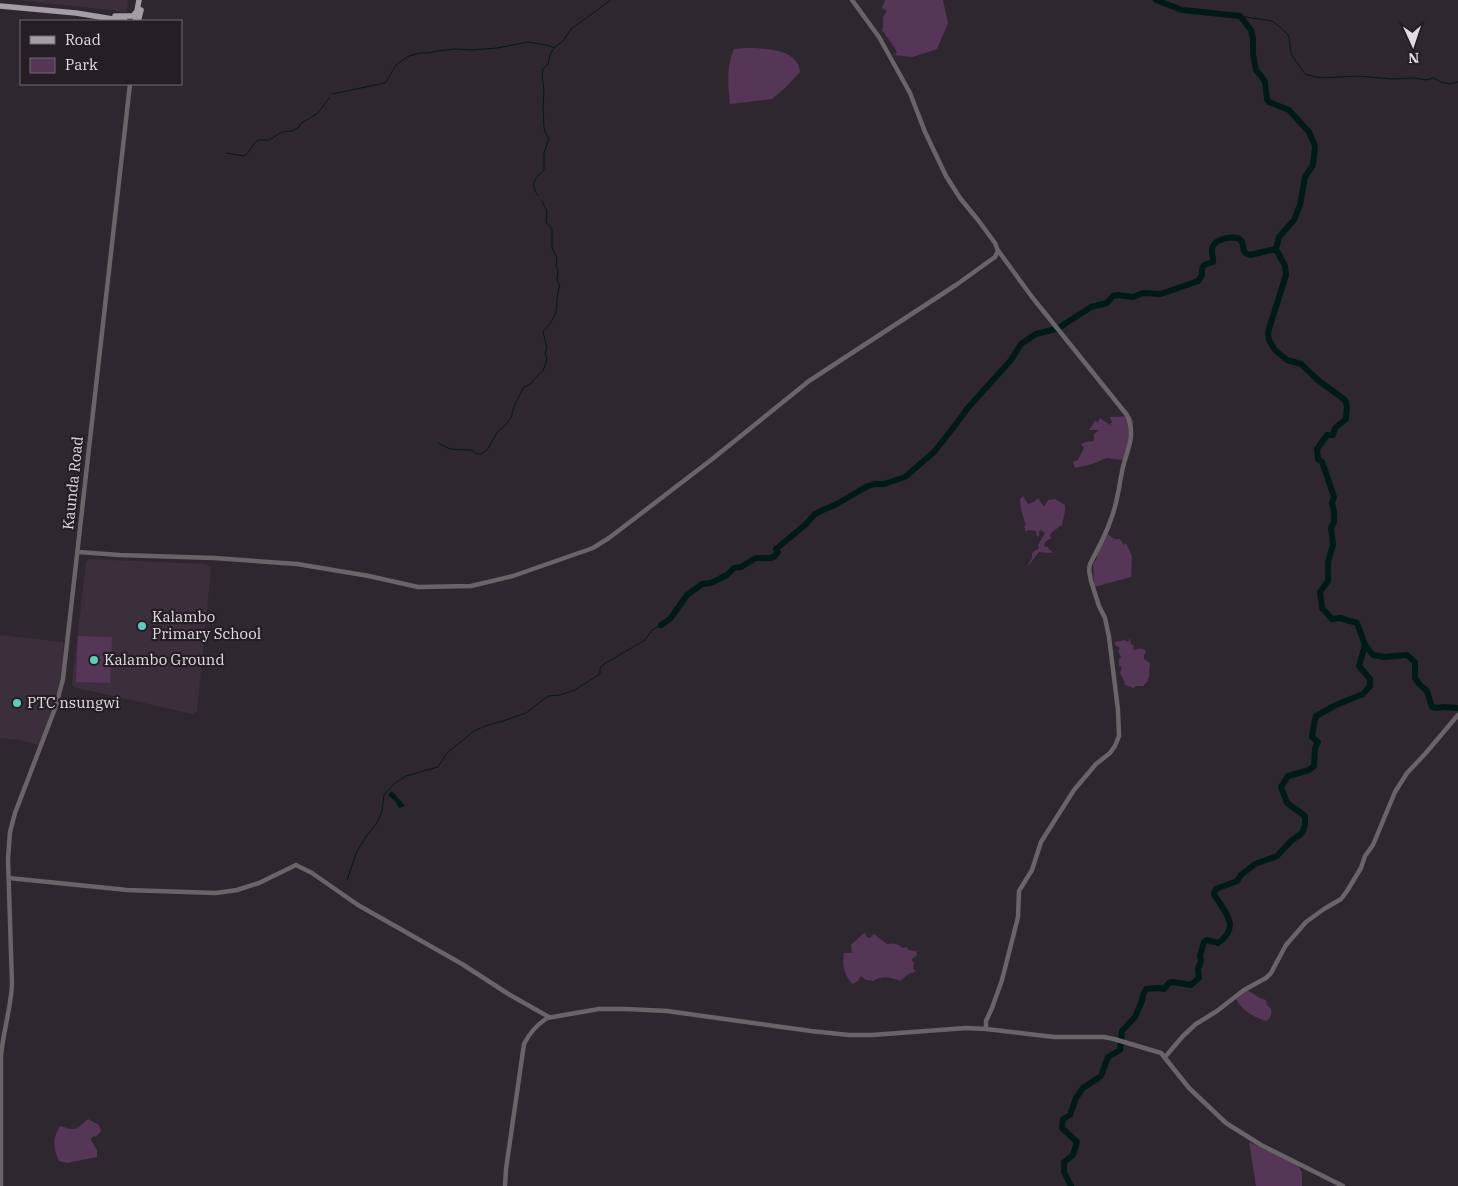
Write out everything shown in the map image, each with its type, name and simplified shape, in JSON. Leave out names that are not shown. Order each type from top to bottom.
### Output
[{"type":"main road","points":[[0,6],[131,20],[136,14],[140,0]]},
{"type":"street","points":[[852,0],[888,52],[914,103],[925,132],[946,176],[960,198],[984,228],[1032,297],[1127,415],[1132,433],[1111,520],[1090,564],[1089,570],[1099,608],[1105,618],[1109,637],[1118,710],[1118,742],[1110,753],[1096,764],[1074,790],[1041,842],[1032,870],[1019,891],[1018,917],[1002,980],[986,1021],[986,1029]]},
{"type":"street","name":"Kaunda Road","points":[[2,1186],[1,1056],[12,998],[9,845],[13,820],[56,706],[63,679],[130,85]]},
{"type":"street","points":[[78,552],[297,564],[369,576],[418,587],[471,586],[514,576],[586,550],[609,538],[712,460],[810,381],[956,285],[995,257],[997,248]]},
{"type":"street","points":[[1165,1057],[1196,1024],[1217,1011],[1244,990],[1266,978],[1271,973],[1286,945],[1306,922],[1340,899],[1347,891],[1361,868],[1365,856],[1373,845],[1395,792],[1407,773],[1431,748],[1458,715]]},
{"type":"street","points":[[9,878],[119,889],[216,893],[259,884],[296,865],[312,873],[358,905],[462,964],[516,999],[550,1017]]},
{"type":"street","points":[[505,1186],[524,1044],[540,1023],[550,1017],[599,1009],[620,1008],[667,1011],[849,1035],[966,1028],[1054,1037],[1104,1037],[1129,1042],[1157,1051],[1165,1057],[1189,1088],[1226,1123],[1261,1145],[1343,1186]]},
{"type":"shaded area","points":[[19,0],[128,0],[127,12]]},
{"type":"shaded area","name":"Kalambo Primary School","points":[[89,559],[206,564],[211,568],[197,711],[193,714],[73,687],[86,563]]},
{"type":"shaded area","points":[[0,635],[63,642],[64,666],[55,704],[39,745],[0,738]]},
{"type":"shaded area","points":[[392,791],[405,806],[399,808],[388,795]]},
{"type":"green space","points":[[885,0],[943,0],[948,23],[937,49],[913,57],[893,55],[897,53],[895,48],[882,30],[883,17],[887,11],[882,8]]},
{"type":"green space","points":[[734,49],[773,50],[788,55],[798,64],[800,72],[772,99],[730,104],[728,83],[730,63]]},
{"type":"green space","points":[[1131,416],[1134,421],[1123,460],[1107,458],[1075,468],[1073,462],[1078,460],[1084,448],[1081,444],[1094,441],[1094,434],[1099,430],[1089,430],[1095,421],[1098,422],[1100,418],[1110,425],[1112,422],[1109,417]]},
{"type":"green space","points":[[1023,496],[1028,504],[1038,498],[1044,507],[1048,500],[1055,499],[1065,505],[1062,525],[1052,532],[1051,538],[1045,542],[1044,546],[1052,551],[1051,553],[1039,552],[1029,565],[1032,553],[1039,548],[1038,545],[1045,533],[1041,530],[1039,531],[1039,536],[1037,537],[1036,531],[1028,530],[1026,532],[1020,502]]},
{"type":"green space","points":[[1108,534],[1114,539],[1120,539],[1124,545],[1125,543],[1127,545],[1132,557],[1131,577],[1094,587],[1093,564],[1097,558],[1096,553]]},
{"type":"green space","name":"Kalambo Ground","points":[[78,636],[112,637],[110,683],[76,682]]},
{"type":"green space","points":[[1130,638],[1131,644],[1134,646],[1133,649],[1141,648],[1145,650],[1144,659],[1150,663],[1150,674],[1147,682],[1143,686],[1135,686],[1134,688],[1125,685],[1120,673],[1122,667],[1119,666],[1119,659],[1121,657],[1118,651],[1120,648],[1115,645],[1115,642],[1125,640],[1128,642]]},
{"type":"green space","points":[[865,933],[867,937],[870,938],[874,934],[887,944],[895,944],[902,948],[907,947],[908,950],[916,951],[917,955],[912,961],[914,962],[913,969],[916,971],[900,981],[886,977],[873,981],[866,980],[861,976],[857,982],[852,984],[844,969],[844,953],[852,953],[851,945]]},
{"type":"green space","points":[[1246,989],[1266,1000],[1271,1013],[1266,1021],[1249,1013],[1236,999]]},
{"type":"green space","points":[[88,1119],[99,1125],[101,1131],[97,1136],[92,1137],[91,1140],[97,1150],[97,1157],[67,1163],[59,1161],[54,1144],[60,1126],[75,1129]]},
{"type":"green space","points":[[1249,1142],[1298,1165],[1302,1173],[1302,1186],[1256,1186]]},
{"type":"waterway","points":[[538,196],[535,191],[534,182],[544,170],[544,153],[549,138],[544,127],[543,69],[548,64],[554,48],[563,41],[571,29],[611,0]]},
{"type":"waterway","points":[[1071,1186],[1064,1172],[1064,1162],[1073,1155],[1077,1142],[1062,1128],[1063,1119],[1070,1115],[1076,1098],[1083,1088],[1101,1076],[1108,1057],[1120,1050],[1122,1031],[1135,1017],[1146,989],[1164,989],[1169,983],[1173,982],[1191,985],[1199,978],[1198,969],[1204,942],[1207,940],[1218,943],[1225,937],[1230,926],[1227,915],[1215,896],[1216,889],[1237,881],[1241,875],[1255,864],[1277,856],[1291,841],[1302,833],[1305,825],[1305,816],[1287,803],[1281,787],[1288,776],[1309,770],[1314,766],[1315,748],[1318,742],[1312,737],[1316,716],[1363,694],[1370,686],[1370,679],[1359,666],[1365,645],[1357,623],[1340,618],[1332,619],[1322,608],[1320,592],[1328,581],[1328,562],[1333,545],[1331,528],[1334,522],[1332,503],[1334,497],[1322,462],[1318,459],[1317,449],[1327,435],[1333,435],[1335,428],[1346,419],[1347,406],[1345,400],[1319,381],[1301,364],[1287,360],[1275,350],[1269,340],[1268,332],[1286,275],[1285,266],[1276,249],[1279,237],[1294,220],[1300,205],[1305,177],[1313,165],[1315,146],[1309,132],[1289,110],[1269,102],[1267,99],[1265,82],[1256,70],[1251,30],[1240,16],[1182,10],[1156,0]]},
{"type":"waterway","points":[[1240,16],[1272,21],[1280,27],[1289,36],[1291,54],[1305,74],[1320,78],[1358,76],[1426,80],[1433,78],[1450,84],[1458,82]]},
{"type":"waterway","points":[[332,94],[385,83],[397,64],[409,56],[420,53],[455,49],[497,48],[528,42],[554,48]]},
{"type":"waterway","points":[[226,153],[244,156],[258,140],[269,140],[282,132],[292,131],[318,113],[329,98]]},
{"type":"waterway","points":[[438,443],[450,449],[471,450],[477,454],[487,450],[498,431],[505,426],[512,416],[515,404],[524,387],[531,384],[543,371],[547,359],[545,353],[547,348],[543,332],[554,317],[560,286],[557,280],[557,258],[552,248],[552,229],[546,222],[547,211],[542,201]]},
{"type":"waterway","points":[[1060,327],[1091,307],[1107,303],[1113,296],[1133,297],[1143,293],[1161,294],[1198,281],[1202,275],[1204,265],[1213,262],[1213,246],[1223,239],[1232,237],[1239,239],[1242,242],[1244,251],[1250,255],[1276,249]]},
{"type":"waterway","points":[[661,625],[670,619],[687,595],[702,584],[711,583],[727,575],[734,568],[741,567],[756,558],[771,558],[775,556],[778,552],[776,549],[805,525],[815,514],[866,487],[874,484],[884,484],[905,477],[934,452],[967,409],[1011,360],[1021,344],[1036,334],[1056,329]]},
{"type":"waterway","points":[[347,880],[357,851],[377,823],[382,811],[384,795],[394,784],[406,776],[438,767],[447,753],[474,731],[526,713],[548,696],[560,695],[575,690],[600,674],[600,668],[604,664],[645,640],[652,630],[661,625]]},
{"type":"waterway","points":[[1365,645],[1373,655],[1384,657],[1407,655],[1415,662],[1415,678],[1427,691],[1432,707],[1458,708]]},
{"type":"place","name":"Kalambo Primary School","points":[[142,626]]},
{"type":"place","name":"Kalambo Ground","points":[[94,660]]},
{"type":"place","name":"PTC nsungwi","points":[[17,703]]}]
